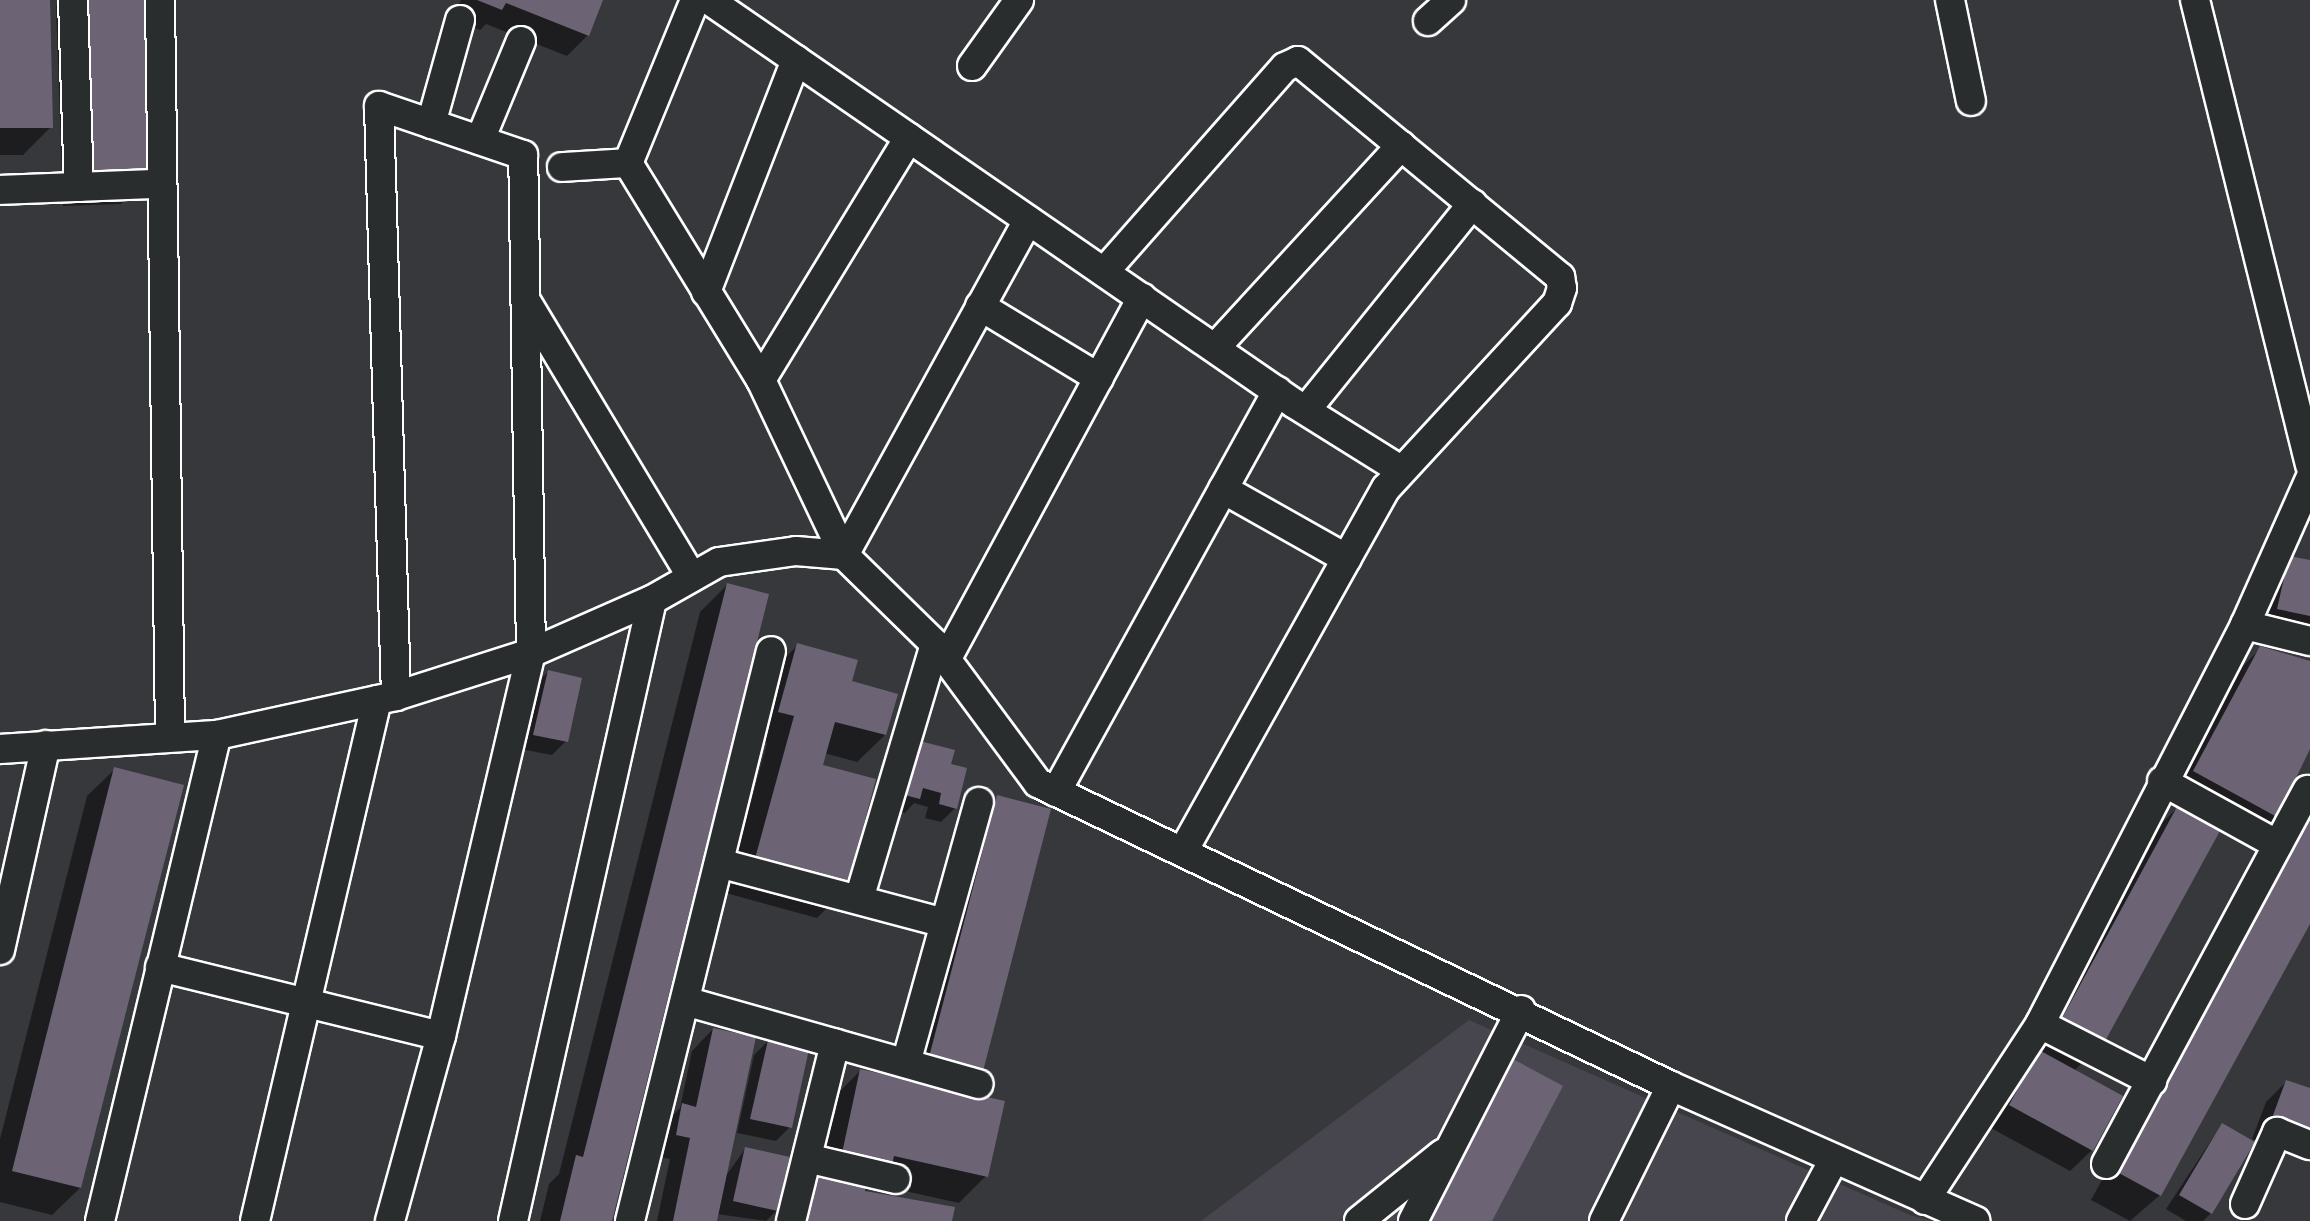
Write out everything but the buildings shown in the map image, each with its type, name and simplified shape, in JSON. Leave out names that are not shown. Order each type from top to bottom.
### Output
[{"type":"street","points":[[73,0],[79,187]]},
{"type":"street","points":[[160,0],[159,184],[170,735]]},
{"type":"street","points":[[628,162],[695,0]]},
{"type":"street","points":[[710,0],[1277,391],[1399,469]]},
{"type":"street","points":[[972,66],[1019,0]]},
{"type":"street","points":[[1428,21],[1450,0]]},
{"type":"street","points":[[1950,0],[1971,101]]},
{"type":"street","points":[[2194,0],[2310,465]]},
{"type":"street","points":[[431,124],[460,20]]},
{"type":"street","points":[[480,141],[521,41]]},
{"type":"street","points":[[706,292],[796,60]]},
{"type":"street","points":[[1104,272],[1285,66],[1298,61],[1560,277],[1562,288],[1557,303],[1399,469],[1183,851]]},
{"type":"street","points":[[255,1221],[306,1003],[386,698],[379,106],[523,155],[531,653],[441,1036],[390,1221]]},
{"type":"street","points":[[761,380],[909,138]]},
{"type":"street","points":[[1215,348],[1401,146]]},
{"type":"street","points":[[562,167],[628,162]]},
{"type":"street","points":[[628,162],[761,380],[844,555],[941,652],[1038,783],[1521,1010],[1671,1086],[1833,1161],[1975,1221]]},
{"type":"street","points":[[0,190],[159,184]]},
{"type":"street","points":[[1306,410],[1472,204]]},
{"type":"street","points":[[844,555],[1028,220]]},
{"type":"street","points":[[859,899],[941,652],[1099,378],[1142,298]]},
{"type":"street","points":[[526,300],[692,577]]},
{"type":"street","points":[[980,306],[1099,378]]},
{"type":"street","points":[[1056,792],[1277,391]]},
{"type":"street","points":[[1926,1200],[2040,1024],[2162,782],[2245,625],[2310,479]]},
{"type":"street","points":[[1223,489],[1347,559]]},
{"type":"street","points":[[0,749],[170,735],[217,735],[386,698],[531,653],[652,600],[719,562],[764,555],[844,555]]},
{"type":"street","points":[[513,1221],[652,600]]},
{"type":"street","points":[[2245,625],[2310,640]]},
{"type":"street","points":[[630,1221],[771,651]]},
{"type":"street","points":[[100,1221],[217,735]]},
{"type":"street","points":[[0,950],[46,745]]},
{"type":"street","points":[[2162,782],[2277,845]]},
{"type":"street","points":[[2106,1164],[2307,790]]},
{"type":"street","points":[[906,1063],[979,802]]},
{"type":"street","points":[[719,863],[944,923]]},
{"type":"street","points":[[160,967],[441,1036]]},
{"type":"street","points":[[685,1001],[978,1083]]},
{"type":"street","points":[[1413,1221],[1521,1010]]},
{"type":"street","points":[[2040,1024],[2152,1081]]},
{"type":"street","points":[[791,1221],[835,1043]]},
{"type":"street","points":[[1604,1221],[1671,1086]]},
{"type":"street","points":[[2245,1203],[2277,1132],[2310,1144]]},
{"type":"street","points":[[1359,1221],[1451,1147]]},
{"type":"street","points":[[807,1158],[896,1179]]},
{"type":"street","points":[[1801,1221],[1833,1161]]},
{"type":"shaded area","points":[[1469,1020],[1910,1215],[1931,1221],[1201,1221]]}]
